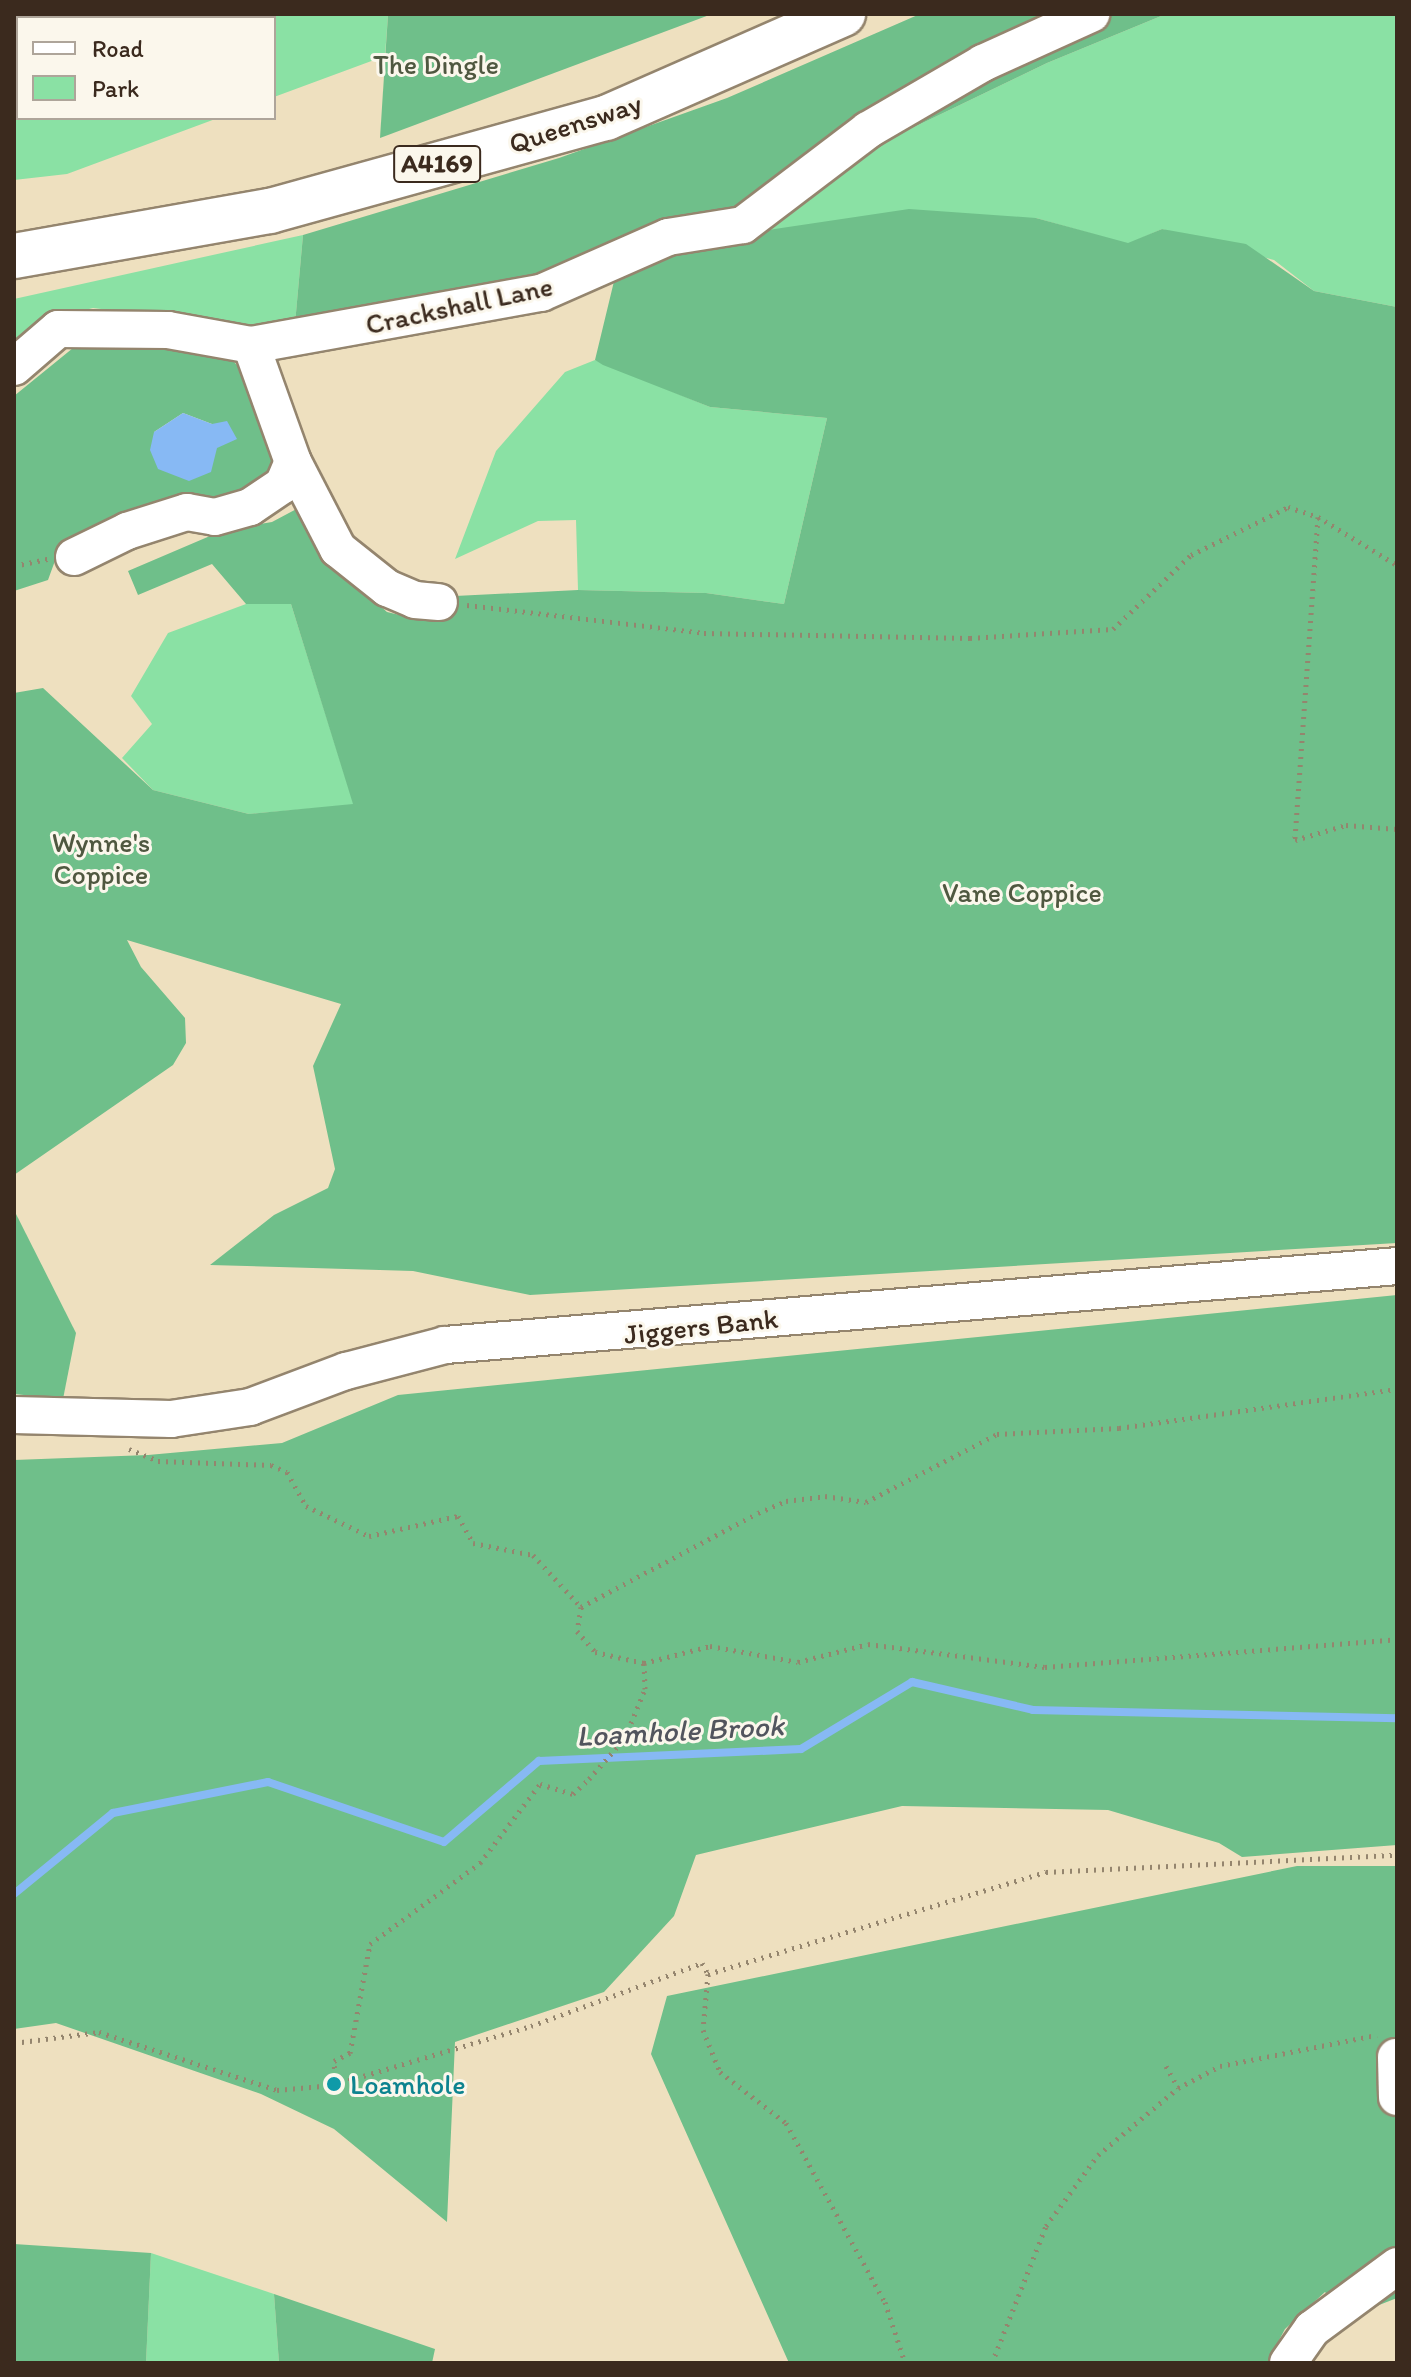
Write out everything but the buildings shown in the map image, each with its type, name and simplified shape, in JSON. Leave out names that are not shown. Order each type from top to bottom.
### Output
[{"type":"main road","name":"Queensway","points":[[14,256],[270,211],[606,118],[843,14]]},
{"type":"street","name":"Crackshall Lane","points":[[14,367],[58,329],[168,330],[251,345],[541,293],[668,237],[743,225],[868,130],[983,63],[1091,14]]},
{"type":"street","points":[[251,345],[293,462],[338,549],[387,588],[415,600],[439,602]]},
{"type":"street","points":[[74,557],[127,531],[187,512],[215,517],[250,507],[283,485],[293,462]]},
{"type":"street","name":"Jiggers Bank","points":[[14,1415],[171,1419],[250,1407],[346,1371],[445,1345],[1397,1266]]},
{"type":"street","points":[[1389,2045],[1397,2097]]},
{"type":"street","points":[[1288,2363],[1312,2329],[1397,2266]]},
{"type":"path","points":[[439,602],[704,633],[970,638],[1113,629],[1191,555],[1288,507],[1318,517],[1397,565]]},
{"type":"path","points":[[1318,517],[1295,840],[1346,825],[1397,829]]},
{"type":"path","points":[[581,1607],[786,1501],[825,1496],[866,1502],[997,1434],[1119,1428],[1397,1389]]},
{"type":"path","points":[[120,1418],[127,1447],[158,1461],[271,1465],[287,1472],[306,1506],[369,1536],[458,1516],[473,1543],[533,1555],[581,1607]]},
{"type":"path","points":[[581,1607],[577,1631],[595,1652],[644,1663],[710,1646],[798,1662],[868,1644],[1045,1667],[1397,1639]]},
{"type":"path","points":[[335,2084],[334,2061],[350,2053],[370,1944],[480,1863],[540,1784],[573,1794],[589,1779],[625,1738],[645,1689],[644,1663]]},
{"type":"path","points":[[708,1974],[1046,1872],[1397,1855]]},
{"type":"path","points":[[14,2043],[99,2032],[277,2090],[335,2084],[531,2026],[702,1963],[708,1974],[703,2030],[720,2072],[786,2123],[885,2302],[905,2363]]},
{"type":"path","points":[[992,2363],[1046,2226],[1098,2155],[1178,2088],[1220,2066],[1389,2045]]},
{"type":"path","points":[[1166,2066],[1178,2088]]},
{"type":"green space","points":[[14,14],[388,14],[385,56],[276,96],[276,16],[16,16],[16,120],[213,120],[67,174],[14,180]]},
{"type":"green space","name":"The Dingle","points":[[388,14],[712,14],[380,138]]},
{"type":"green space","name":"Vane Coppice","points":[[920,14],[1166,14],[1047,63],[885,141],[768,230],[909,209],[1036,218],[1128,243],[1162,229],[1246,244],[1314,291],[1397,307],[1397,1243],[530,1295],[413,1271],[210,1265],[274,1215],[328,1188],[335,1169],[313,1066],[341,1004],[127,940],[141,967],[185,1018],[186,1043],[173,1065],[14,1175],[14,693],[43,688],[153,790],[249,814],[353,804],[291,604],[246,604],[212,564],[138,595],[128,571],[224,530],[272,522],[304,505],[346,576],[387,612],[412,618],[455,596],[578,590],[706,593],[784,604],[827,418],[710,407],[595,360],[616,273],[295,324],[303,235],[559,158],[727,98]]},
{"type":"green space","points":[[1166,14],[1397,14],[1397,307],[1314,291],[1274,260],[1162,229],[1128,244],[1036,218],[766,230],[885,141],[1047,63]]},
{"type":"green space","points":[[303,235],[295,324],[248,327],[93,308],[49,319],[14,351],[14,299]]},
{"type":"green space","points":[[154,342],[230,357],[266,400],[284,464],[223,507],[193,501],[56,558],[48,580],[14,591],[14,396],[73,348]],"holes":[[[183,413],[212,424],[154,432]]]},
{"type":"green space","points":[[595,360],[710,407],[827,418],[784,604],[706,593],[578,590],[576,520],[538,521],[455,559],[496,451],[565,372]]},
{"type":"green space","points":[[246,604],[291,604],[354,805],[249,814],[153,790],[122,758],[152,724],[131,696],[168,633]]},
{"type":"green space","points":[[14,1210],[76,1333],[63,1399],[14,1394]]},
{"type":"green space","points":[[1397,1295],[1397,1845],[1242,1857],[1219,1843],[1108,1810],[902,1806],[696,1855],[674,1916],[604,1992],[455,2042],[447,2222],[334,2129],[261,2094],[56,2023],[14,2029],[14,1460],[148,1455],[282,1443],[398,1395]]},
{"type":"green space","points":[[1297,1866],[1397,1866],[1397,2298],[1346,2318],[1325,2292],[1285,2329],[1267,2363],[789,2363],[651,2054],[667,1996]]},
{"type":"green space","points":[[14,2244],[151,2253],[146,2363],[14,2363]]},
{"type":"green space","points":[[151,2253],[274,2294],[279,2363],[146,2363]]},
{"type":"green space","points":[[274,2294],[435,2349],[432,2363],[279,2363]]},
{"type":"water","points":[[183,413],[212,424],[227,421],[237,439],[217,448],[211,472],[189,481],[158,469],[150,450],[154,432]]},
{"type":"waterway","name":"Loamhole Brook","points":[[14,1894],[113,1813],[268,1782],[444,1842],[539,1761],[801,1749],[912,1682],[1033,1710],[1397,1718]]},
{"type":"place","name":"Loamhole","points":[[334,2084]]},
{"type":"park label","name":"Wynne's Coppice","points":[[101,858]]}]
